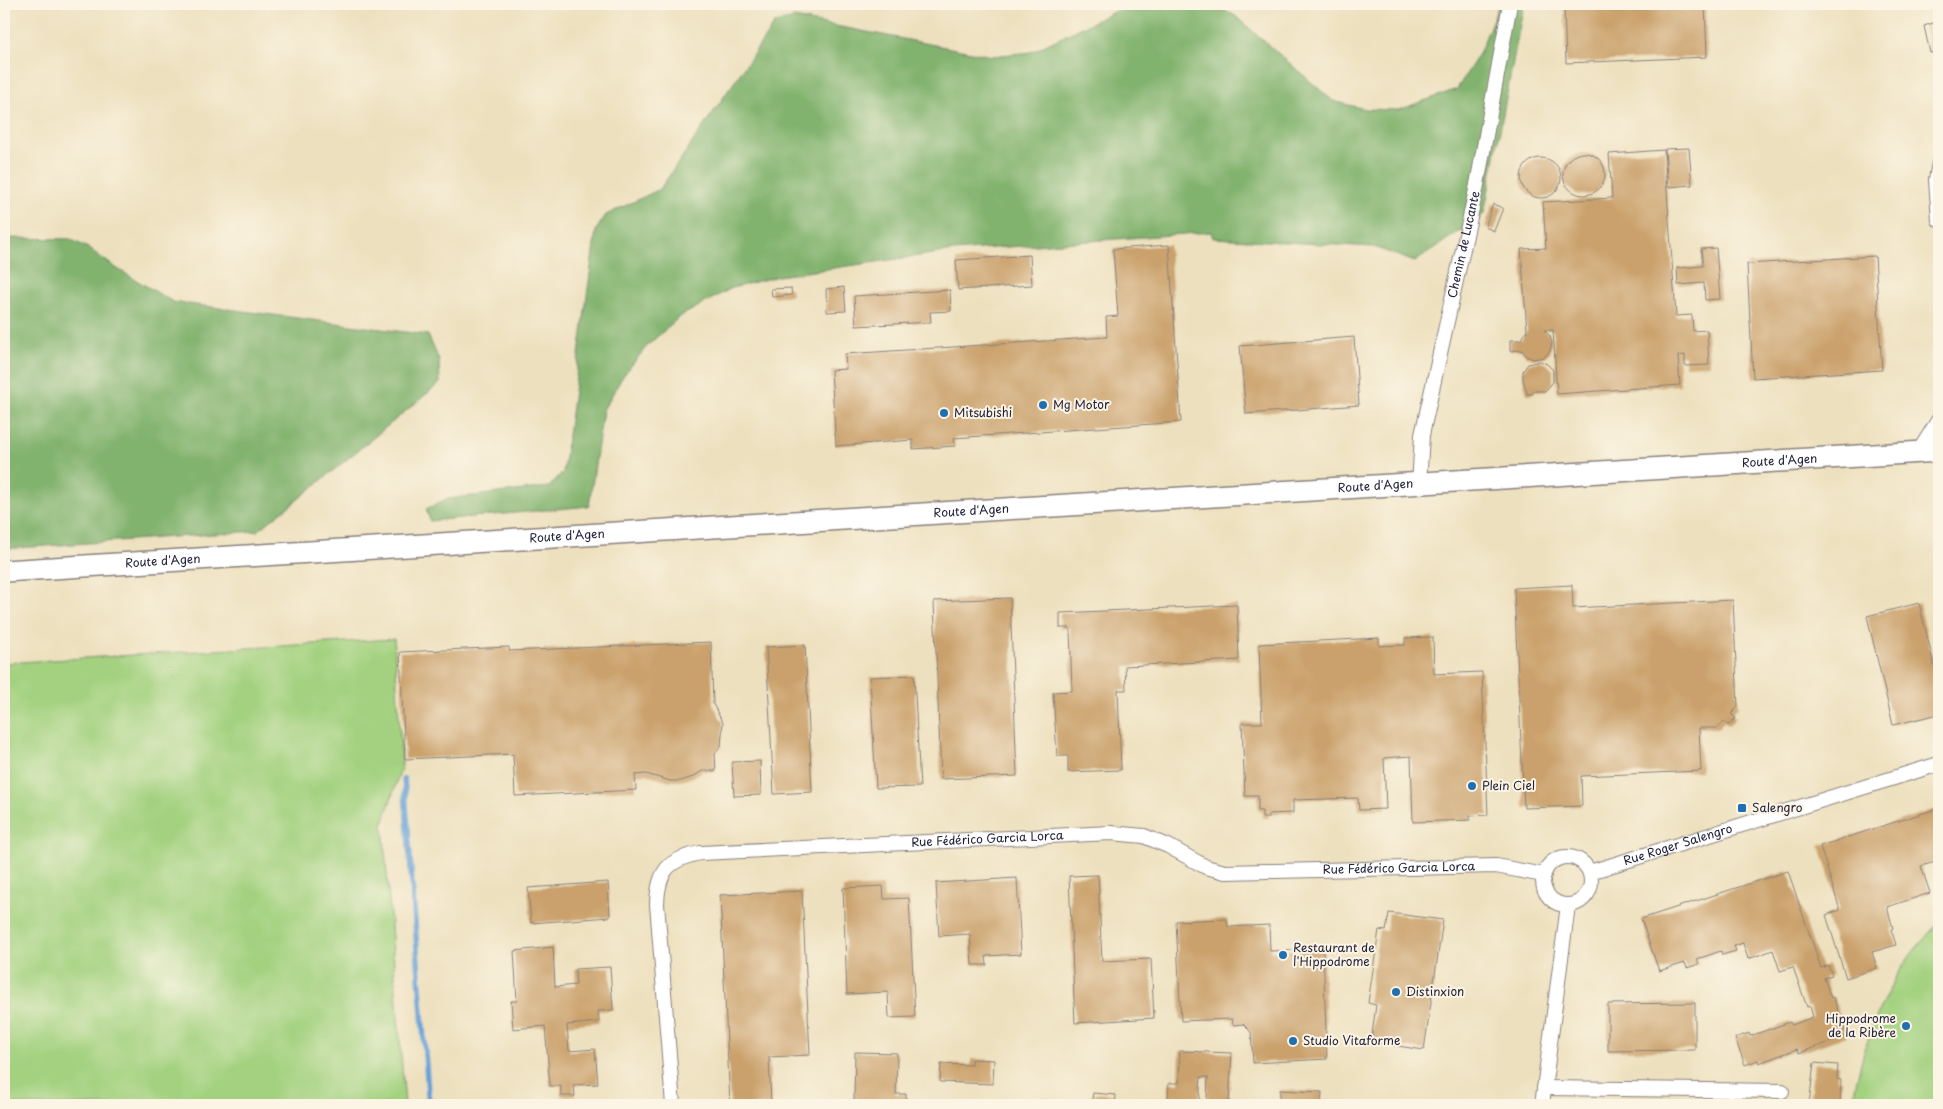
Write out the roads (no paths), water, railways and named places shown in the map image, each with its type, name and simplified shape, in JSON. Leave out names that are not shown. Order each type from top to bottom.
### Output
[{"type":"main road","name":"Route d'Agen","points":[[4,571],[1929,452]]},
{"type":"street","name":"Chemin de Lucante","points":[[1419,485],[1422,435],[1476,190],[1510,4]]},
{"type":"street","points":[[1939,163],[1936,180],[1939,220]]},
{"type":"street","points":[[1929,452],[1939,419]]},
{"type":"street","name":"Rue Roger Salengro","points":[[1590,872],[1939,764]]},
{"type":"street","name":"Rue Fédérico Garcia Lorca","points":[[673,1105],[657,904],[658,885],[666,869],[682,857],[701,853],[1111,833],[1144,836],[1168,846],[1206,867],[1225,872],[1496,866],[1543,875]]},
{"type":"street","points":[[1565,856],[1580,860],[1590,872],[1590,887],[1587,894],[1576,904],[1568,905],[1554,902],[1544,890],[1543,875],[1546,868],[1551,862],[1565,856]]},
{"type":"street","points":[[1542,1105],[1568,905]]},
{"type":"street","points":[[1544,1088],[1782,1091]]},
{"type":"waterway","points":[[404,779],[429,1105]]},
{"type":"place","name":"Mg Motor","points":[[1043,405]]},
{"type":"place","name":"Mitsubishi","points":[[944,413]]},
{"type":"place","name":"Plein Ciel","points":[[1472,786]]},
{"type":"place","name":"Salengro","points":[[1742,808]]},
{"type":"place","name":"Restaurant de l'Hippodrome","points":[[1283,955]]},
{"type":"place","name":"Distinxion","points":[[1396,992]]},
{"type":"place","name":"Hippodrome de la Ribère","points":[[1906,1026]]},
{"type":"place","name":"Studio Vitaforme","points":[[1293,1041]]}]
